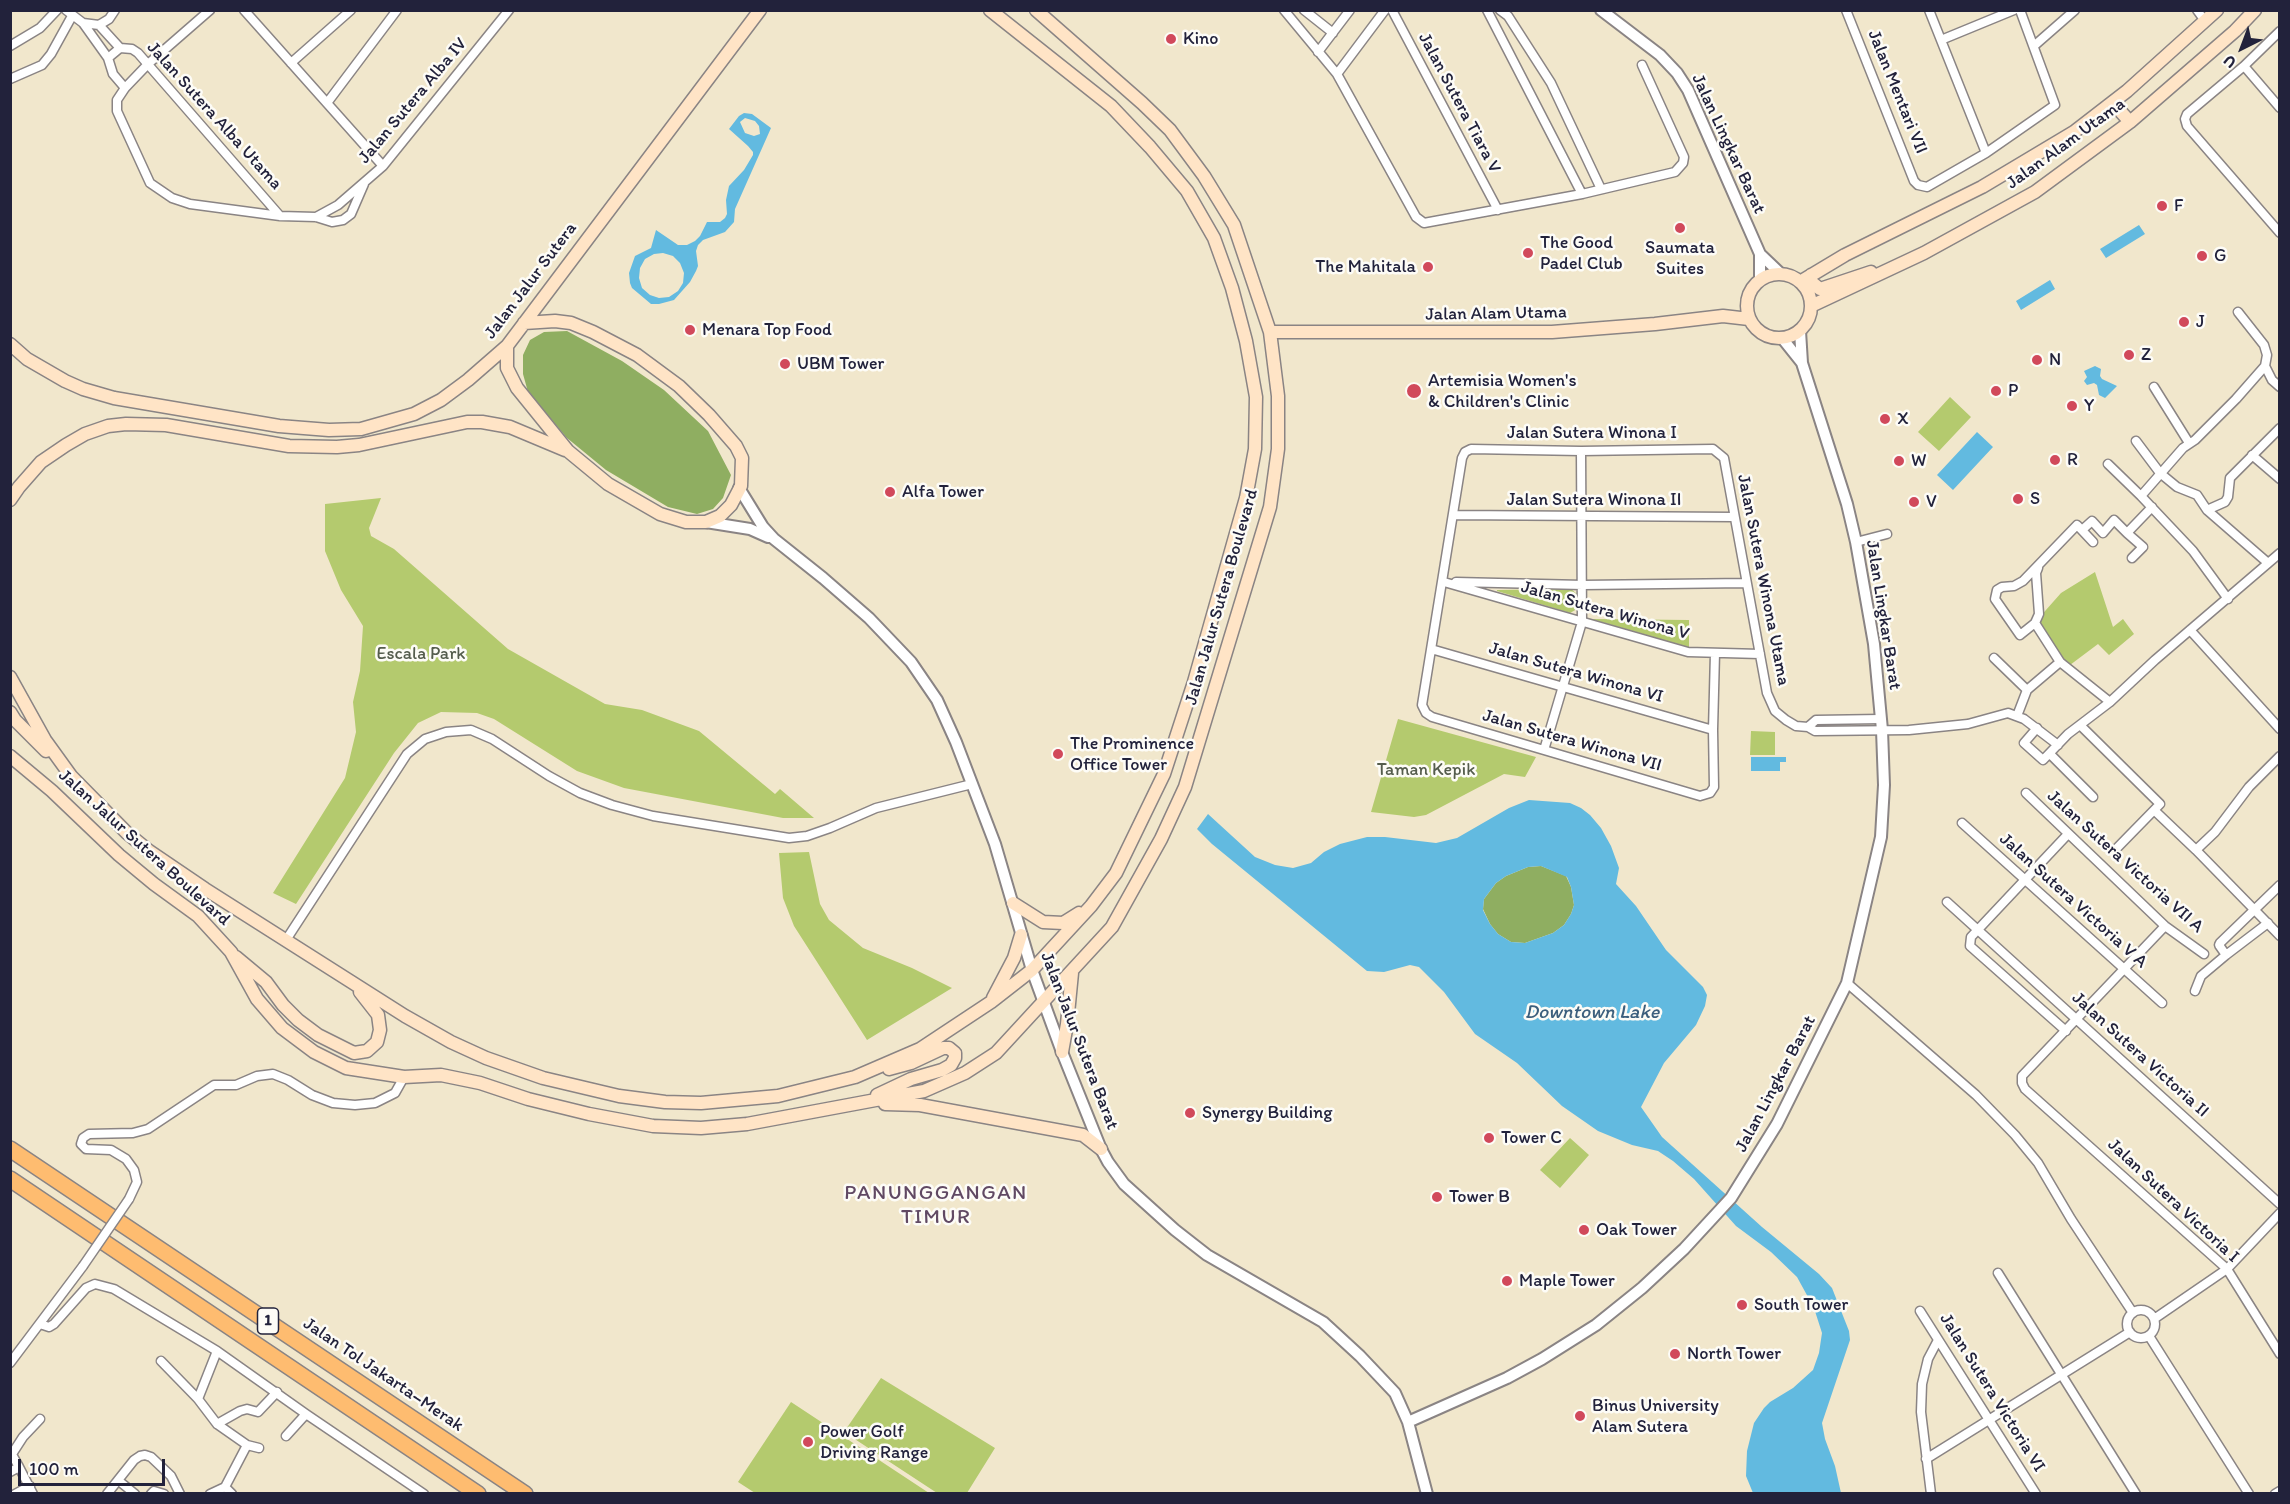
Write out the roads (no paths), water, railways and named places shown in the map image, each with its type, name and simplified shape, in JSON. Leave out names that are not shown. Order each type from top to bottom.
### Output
[{"type":"highway","name":"Jalan Tol Jakarta–Merak","points":[[10,1149],[525,1494]]},
{"type":"highway","name":"1","points":[[10,1179],[478,1494]]},
{"type":"main road","name":"Jalan Jalur Sutera","points":[[10,344],[27,359],[45,370],[94,393],[279,426],[346,431],[400,419],[425,409],[472,377],[507,346],[760,10]]},
{"type":"main road","name":"Jalan Jalur Sutera Boulevard","points":[[10,677],[45,740],[71,776],[127,833],[149,851],[353,984],[451,1042],[486,1058],[577,1088],[619,1096],[665,1102],[736,1101],[777,1096],[855,1077],[920,1049],[991,1002],[1032,970],[1090,906],[1116,873],[1164,774],[1194,682],[1246,498],[1255,449],[1256,398],[1246,341],[1232,288],[1214,238],[1187,191],[1111,106],[990,10]]},
{"type":"main road","name":"Jalan Jalur Sutera Boulevard","points":[[10,756],[52,790],[119,855],[198,916],[231,952],[257,999],[282,1028],[314,1052],[346,1068],[404,1077],[441,1075],[480,1083],[528,1099],[653,1126],[701,1128],[747,1124],[924,1091],[965,1073],[996,1053],[1112,927],[1156,849],[1185,788],[1270,507],[1278,449],[1278,396],[1270,332],[1234,225],[1204,176],[1170,130],[1036,10]]},
{"type":"main road","name":"Jalan Alam Utama","points":[[1811,306],[1884,272],[2035,192],[2130,122],[2235,31],[2255,10]]},
{"type":"main road","name":"Jalan Alam Utama","points":[[1800,282],[1845,255],[1992,182],[2066,137],[2113,103],[2215,11]]},
{"type":"main road","points":[[2113,103],[2130,122]]},
{"type":"main road","points":[[1811,275],[1810,281],[1820,289],[1866,272],[1884,272]]},
{"type":"main road","points":[[1781,274],[1791,276],[1800,282],[1808,292],[1811,306],[1806,324],[1800,330],[1791,336],[1782,338],[1768,337],[1757,330],[1749,319],[1747,309],[1752,288],[1760,280],[1770,275],[1781,274]]},
{"type":"main road","name":"Jalan Alam Utama","points":[[1723,316],[1748,298]]},
{"type":"main road","name":"Jalan Alam Utama","points":[[1270,332],[1552,332],[1723,316],[1749,319]]},
{"type":"main road","points":[[524,323],[546,320],[571,323],[593,332],[637,355],[679,386],[709,415],[736,446],[742,458],[743,468],[739,488],[731,505],[720,516],[706,522]]},
{"type":"main road","points":[[507,346],[507,368],[511,378],[568,451]]},
{"type":"main road","points":[[10,501],[41,462],[66,445],[85,434],[108,426],[126,424],[166,424],[289,446],[337,447],[359,445],[467,422],[482,422],[510,427],[568,451]]},
{"type":"main road","name":"Jalan Jalur Sutera Barat","points":[[568,451],[608,484],[660,514],[686,522],[706,522]]},
{"type":"main road","points":[[12,715],[71,776]]},
{"type":"main road","points":[[1013,903],[1043,922],[1063,923],[1090,906]]},
{"type":"main road","points":[[991,1002],[1014,958],[1021,935]]},
{"type":"main road","points":[[231,952],[266,982],[283,1005],[298,1020],[318,1035],[354,1053],[367,1051],[377,1042],[380,1030],[378,1015],[353,984]]},
{"type":"main road","points":[[1062,1052],[1072,973]]},
{"type":"main road","points":[[855,1077],[911,1063],[943,1048],[949,1048],[955,1053],[951,1065],[942,1070],[911,1079],[862,1102]]},
{"type":"main road","points":[[862,1102],[920,1105],[1083,1135],[1101,1149]]},
{"type":"street","points":[[10,46],[40,28],[57,10]]},
{"type":"street","points":[[83,23],[99,25],[109,19],[115,10]]},
{"type":"street","points":[[10,79],[42,65],[51,54],[69,13],[83,23],[108,58],[113,74],[124,87],[210,10]]},
{"type":"street","points":[[244,10],[383,166]]},
{"type":"street","points":[[291,63],[351,10]]},
{"type":"street","points":[[327,103],[397,10]]},
{"type":"street","name":"Jalan Sutera Alba IV","points":[[316,217],[329,211],[383,166],[509,10]]},
{"type":"street","points":[[1284,10],[1337,74],[1420,222],[1430,224],[1582,194],[1675,172],[1683,163],[1684,157],[1642,65]]},
{"type":"street","points":[[1304,10],[1333,33]]},
{"type":"street","points":[[1318,52],[1350,10]]},
{"type":"street","points":[[1337,74],[1385,10]]},
{"type":"street","name":"Jalan Sutera Tiara V","points":[[1392,10],[1498,210]]},
{"type":"street","points":[[1487,10],[1582,194]]},
{"type":"street","points":[[1500,10],[1508,16],[1551,83],[1601,189]]},
{"type":"street","name":"Jalan Lingkar Barat","points":[[1601,10],[1660,55],[1677,73],[1688,90],[1760,254],[1781,274]]},
{"type":"street","name":"Jalan Mentari VII","points":[[1846,10],[1918,185],[1927,187],[1986,153]]},
{"type":"street","points":[[1929,10],[1986,153],[2055,105],[2035,45],[2020,10]]},
{"type":"street","points":[[1941,40],[2014,10]]},
{"type":"street","points":[[2035,45],[2075,10]]},
{"type":"street","points":[[2197,10],[2205,21]]},
{"type":"street","name":"Jalan Sutera Alba Utama","points":[[99,25],[120,48],[132,49],[148,64],[280,216]]},
{"type":"street","points":[[2280,31],[2244,66],[2187,114],[2185,119],[2187,126],[2280,233]]},
{"type":"street","name":"Jalan Sutera Alba Utama","points":[[108,58],[120,48]]},
{"type":"street","points":[[2244,66],[2280,108]]},
{"type":"street","name":"Jalan Sutera Alba IV","points":[[124,87],[117,100],[117,111],[150,183],[172,198],[190,204],[280,216],[316,217],[332,222],[347,218],[357,204],[364,184]]},
{"type":"street","name":"Jalan Lingkar Barat","points":[[1760,254],[1760,280]]},
{"type":"street","points":[[2141,496],[2160,473],[2236,399],[2265,366],[2267,355],[2264,345],[2238,312]]},
{"type":"street","name":"Jalan Lingkar Barat","points":[[1408,1422],[1507,1378],[1542,1359],[1596,1325],[1642,1288],[1684,1249],[1731,1198],[1778,1124],[1847,983],[1881,837],[1884,785],[1881,725],[1874,644],[1856,542],[1847,504],[1803,363],[1800,330]]},
{"type":"street","name":"Jalan Lingkar Barat","points":[[1782,338],[1803,363]]},
{"type":"street","points":[[2265,366],[2272,380],[2280,387]]},
{"type":"street","points":[[2154,387],[2189,443]]},
{"type":"street","points":[[2207,510],[2225,502],[2228,497],[2230,478],[2280,428]]},
{"type":"street","points":[[2136,441],[2160,473],[2177,487],[2197,495],[2207,510],[2268,563]]},
{"type":"street","name":"Jalan Sutera Winona I","points":[[1454,515],[1462,458],[1471,448],[1581,451],[1713,449],[1720,453]]},
{"type":"street","points":[[1544,750],[1582,622],[1581,451]]},
{"type":"street","name":"Jalan Sutera Winona Utama","points":[[1720,453],[1724,458],[1767,693],[1775,711],[1796,726],[1808,727],[1816,720],[1881,725],[1909,730],[1968,724],[2008,712],[2017,716]]},
{"type":"street","points":[[2252,455],[2280,479]]},
{"type":"street","points":[[2108,464],[2193,551],[2228,598]]},
{"type":"street","name":"Jalan Jalur Sutera Barat","points":[[739,488],[763,528],[869,618],[911,662],[937,700],[994,844],[1032,970],[1101,1149],[1125,1184],[1175,1230],[1207,1254],[1323,1322],[1395,1393],[1408,1422],[1427,1494]]},
{"type":"street","points":[[2127,533],[2152,507]]},
{"type":"street","points":[[1431,649],[1454,515]]},
{"type":"street","name":"Jalan Sutera Winona II","points":[[1454,515],[1734,517]]},
{"type":"street","points":[[2082,530],[2092,521],[2103,533],[2114,520],[2142,547],[2132,558]]},
{"type":"street","name":"Jalan Jalur Sutera Barat","points":[[706,522],[750,528],[774,539]]},
{"type":"street","points":[[2040,565],[2036,573],[2039,614],[2035,623],[2020,635],[1995,599],[1995,595],[2002,587],[2019,584],[2077,525],[2093,542]]},
{"type":"street","points":[[1856,542],[1887,534]]},
{"type":"street","points":[[2037,728],[2024,743],[2043,760],[2080,725],[2110,702],[2280,552]]},
{"type":"street","points":[[1444,582],[1583,585],[1746,583]]},
{"type":"street","name":"Jalan Sutera Winona V","points":[[1444,582],[1688,652],[1760,654]]},
{"type":"street","points":[[2035,623],[2060,662],[2110,702]]},
{"type":"street","points":[[2190,630],[2280,729]]},
{"type":"street","name":"Jalan Sutera Winona VI","points":[[1431,649],[1713,729]]},
{"type":"street","name":"Jalan Sutera Winona VII","points":[[1431,649],[1422,705],[1426,713],[1432,717],[1700,796],[1710,793],[1714,787],[1713,729]]},
{"type":"street","points":[[1713,729],[1715,653]]},
{"type":"street","points":[[1994,658],[2027,690]]},
{"type":"street","points":[[2058,745],[2017,716],[2027,690],[2060,662]]},
{"type":"street","points":[[2080,725],[2160,804],[2116,849]]},
{"type":"street","points":[[286,940],[407,754],[425,739],[446,732],[471,730],[492,739],[549,777],[580,793],[612,805],[653,816],[789,838],[807,836],[876,808],[972,784]]},
{"type":"street","points":[[2050,754],[2093,797]]},
{"type":"street","points":[[2196,850],[2215,832],[2249,787],[2280,756]]},
{"type":"street","name":"Jalan Sutera Victoria VII A","points":[[2026,793],[2165,926],[2204,954]]},
{"type":"street","points":[[2155,811],[2280,936]]},
{"type":"street","name":"Jalan Sutera Victoria V A","points":[[1962,823],[2162,1003]]},
{"type":"street","points":[[1978,930],[2068,834]]},
{"type":"street","points":[[2226,955],[2219,944],[2280,885]]},
{"type":"street","name":"Jalan Sutera Victoria II","points":[[1947,902],[2280,1204]]},
{"type":"street","points":[[2195,991],[2201,976],[2268,923]]},
{"type":"street","points":[[2066,1031],[2165,926]]},
{"type":"street","name":"Jalan Sutera Victoria II","points":[[1978,930],[1971,937],[1970,945],[2066,1031]]},
{"type":"street","points":[[1847,983],[1976,1095],[2015,1135],[2038,1163],[2071,1219],[2133,1313]]},
{"type":"street","name":"Jalan Sutera Victoria I","points":[[2066,1031],[2022,1076],[2025,1089],[2227,1269],[2280,1354]]},
{"type":"street","points":[[10,1363],[83,1266],[129,1199],[137,1182],[134,1170],[126,1159],[111,1150],[86,1149],[81,1144],[83,1138],[89,1134],[133,1133],[148,1129],[214,1085],[236,1085],[257,1076],[273,1074],[288,1080],[312,1095],[333,1103],[355,1106],[375,1103],[395,1093],[404,1077]]},
{"type":"street","points":[[2154,1319],[2227,1269],[2280,1213]]},
{"type":"street","points":[[1998,1273],[2136,1494]]},
{"type":"street","points":[[40,1324],[49,1328],[86,1288],[94,1284],[114,1289],[217,1351],[424,1494]]},
{"type":"street","name":"Jalan Sutera Victoria VI","points":[[1920,1311],[2036,1494]]},
{"type":"street","points":[[2147,1312],[2154,1319],[2155,1328],[2149,1336],[2139,1338],[2130,1332],[2128,1320],[2133,1313],[2147,1312]]},
{"type":"street","points":[[1926,1459],[2130,1332]]},
{"type":"street","points":[[2149,1336],[2249,1494]]},
{"type":"street","points":[[1930,1494],[1921,1412],[1922,1384],[1928,1359],[1938,1340]]},
{"type":"street","points":[[198,1399],[217,1351]]},
{"type":"street","points":[[161,1361],[198,1399],[217,1424],[247,1445],[259,1448]]},
{"type":"street","points":[[217,1424],[240,1411],[247,1409],[258,1412],[277,1392]]},
{"type":"street","points":[[286,1436],[306,1414]]},
{"type":"street","points":[[31,1490],[11,1453],[40,1419]]},
{"type":"street","points":[[210,1494],[228,1490],[247,1445]]},
{"type":"street","points":[[107,1494],[134,1460],[145,1455],[151,1457],[171,1476],[180,1494]]},
{"type":"street","points":[[10,1472],[19,1467]]},
{"type":"street","points":[[119,1481],[135,1494]]},
{"type":"street","points":[[15,1494],[31,1490],[40,1494]]},
{"type":"street","points":[[151,1494],[154,1491],[164,1494]]},
{"type":"street","points":[[2275,1494],[2280,1491]]},
{"type":"water","points":[[744,113],[752,114],[771,128],[735,209],[734,222],[725,232],[703,240],[698,245],[696,271],[690,282],[674,300],[651,304],[632,288],[630,283],[629,273],[635,256],[651,248],[656,230],[678,245],[687,245],[700,236],[707,222],[720,222],[725,218],[729,186],[744,170],[753,155],[748,146],[729,129]],"holes":[[[745,118],[755,121],[759,126],[760,134],[754,136],[745,133],[740,122]],[[663,253],[673,256],[680,263],[684,273],[683,283],[678,291],[669,297],[659,298],[650,295],[642,288],[639,278],[640,268],[645,259],[654,254]]]},
{"type":"water","points":[[2139,225],[2145,234],[2106,258],[2100,249]]},
{"type":"water","points":[[2050,280],[2055,289],[2021,310],[2016,301]]},
{"type":"water","points":[[2095,366],[2101,369],[2102,379],[2117,386],[2105,398],[2099,395],[2097,385],[2094,383],[2087,385],[2084,381],[2087,377],[2084,371]]},
{"type":"water","points":[[1977,432],[1993,447],[1953,490],[1937,475]]},
{"type":"water","points":[[1751,757],[1786,757],[1786,762],[1780,762],[1780,771],[1751,771]]},
{"type":"water","name":"Downtown Lake","points":[[1529,800],[1570,803],[1590,815],[1601,828],[1611,846],[1619,868],[1616,884],[1636,906],[1666,950],[1703,987],[1707,995],[1705,1006],[1696,1025],[1664,1063],[1641,1107],[1662,1137],[1762,1227],[1819,1274],[1832,1288],[1849,1331],[1850,1340],[1822,1423],[1841,1493],[1753,1493],[1746,1476],[1747,1451],[1754,1423],[1770,1402],[1793,1388],[1813,1370],[1819,1353],[1822,1333],[1814,1308],[1797,1277],[1771,1252],[1736,1226],[1694,1179],[1673,1161],[1658,1151],[1632,1145],[1598,1131],[1562,1106],[1517,1063],[1475,1034],[1444,992],[1419,967],[1410,965],[1384,972],[1367,971],[1212,844],[1197,829],[1208,814],[1255,857],[1275,865],[1293,868],[1311,863],[1324,852],[1340,844],[1367,837],[1436,843],[1457,838],[1509,808]],"holes":[[[1541,866],[1567,877],[1574,905],[1564,925],[1553,933],[1525,943],[1511,942],[1498,934],[1483,910],[1484,899],[1496,883],[1528,867]]]},
{"type":"place","name":"Kino","points":[[1171,39]]},
{"type":"place","name":"F","points":[[2162,206]]},
{"type":"place","name":"Saumata Suites","points":[[1680,228]]},
{"type":"place","name":"The Good Padel Club","points":[[1528,253]]},
{"type":"place","name":"G","points":[[2202,256]]},
{"type":"place","name":"The Mahitala","points":[[1428,267]]},
{"type":"place","name":"J","points":[[2184,322]]},
{"type":"place","name":"Menara Top Food","points":[[690,330]]},
{"type":"place","name":"Z","points":[[2129,355]]},
{"type":"place","name":"N","points":[[2037,360]]},
{"type":"place","name":"UBM Tower","points":[[785,364]]},
{"type":"place","name":"Artemisia Women's & Children's Clinic","points":[[1414,391]]},
{"type":"place","name":"P","points":[[1996,391]]},
{"type":"place","name":"Y","points":[[2072,406]]},
{"type":"place","name":"X","points":[[1885,419]]},
{"type":"place","name":"R","points":[[2055,460]]},
{"type":"place","name":"W","points":[[1899,461]]},
{"type":"place","name":"Alfa Tower","points":[[890,492]]},
{"type":"place","name":"S","points":[[2018,499]]},
{"type":"place","name":"V","points":[[1914,502]]},
{"type":"place","name":"The Prominence Office Tower","points":[[1058,754]]},
{"type":"place","name":"Synergy Building","points":[[1190,1113]]},
{"type":"place","name":"Tower C","points":[[1489,1138]]},
{"type":"place","name":"Tower B","points":[[1437,1197]]},
{"type":"place","name":"Oak Tower","points":[[1584,1230]]},
{"type":"place","name":"Maple Tower","points":[[1507,1281]]},
{"type":"place","name":"South Tower","points":[[1742,1305]]},
{"type":"place","name":"North Tower","points":[[1675,1354]]},
{"type":"place","name":"Binus University Alam Sutera","points":[[1580,1416]]},
{"type":"place","name":"Power Golf Driving Range","points":[[808,1442]]},
{"type":"district","name":"PANUNGGANGAN TIMUR","points":[[936,1206]]},
{"type":"park label","name":"Escala Park","points":[[421,654]]},
{"type":"park label","name":"Taman Kepik","points":[[1426,770]]}]
